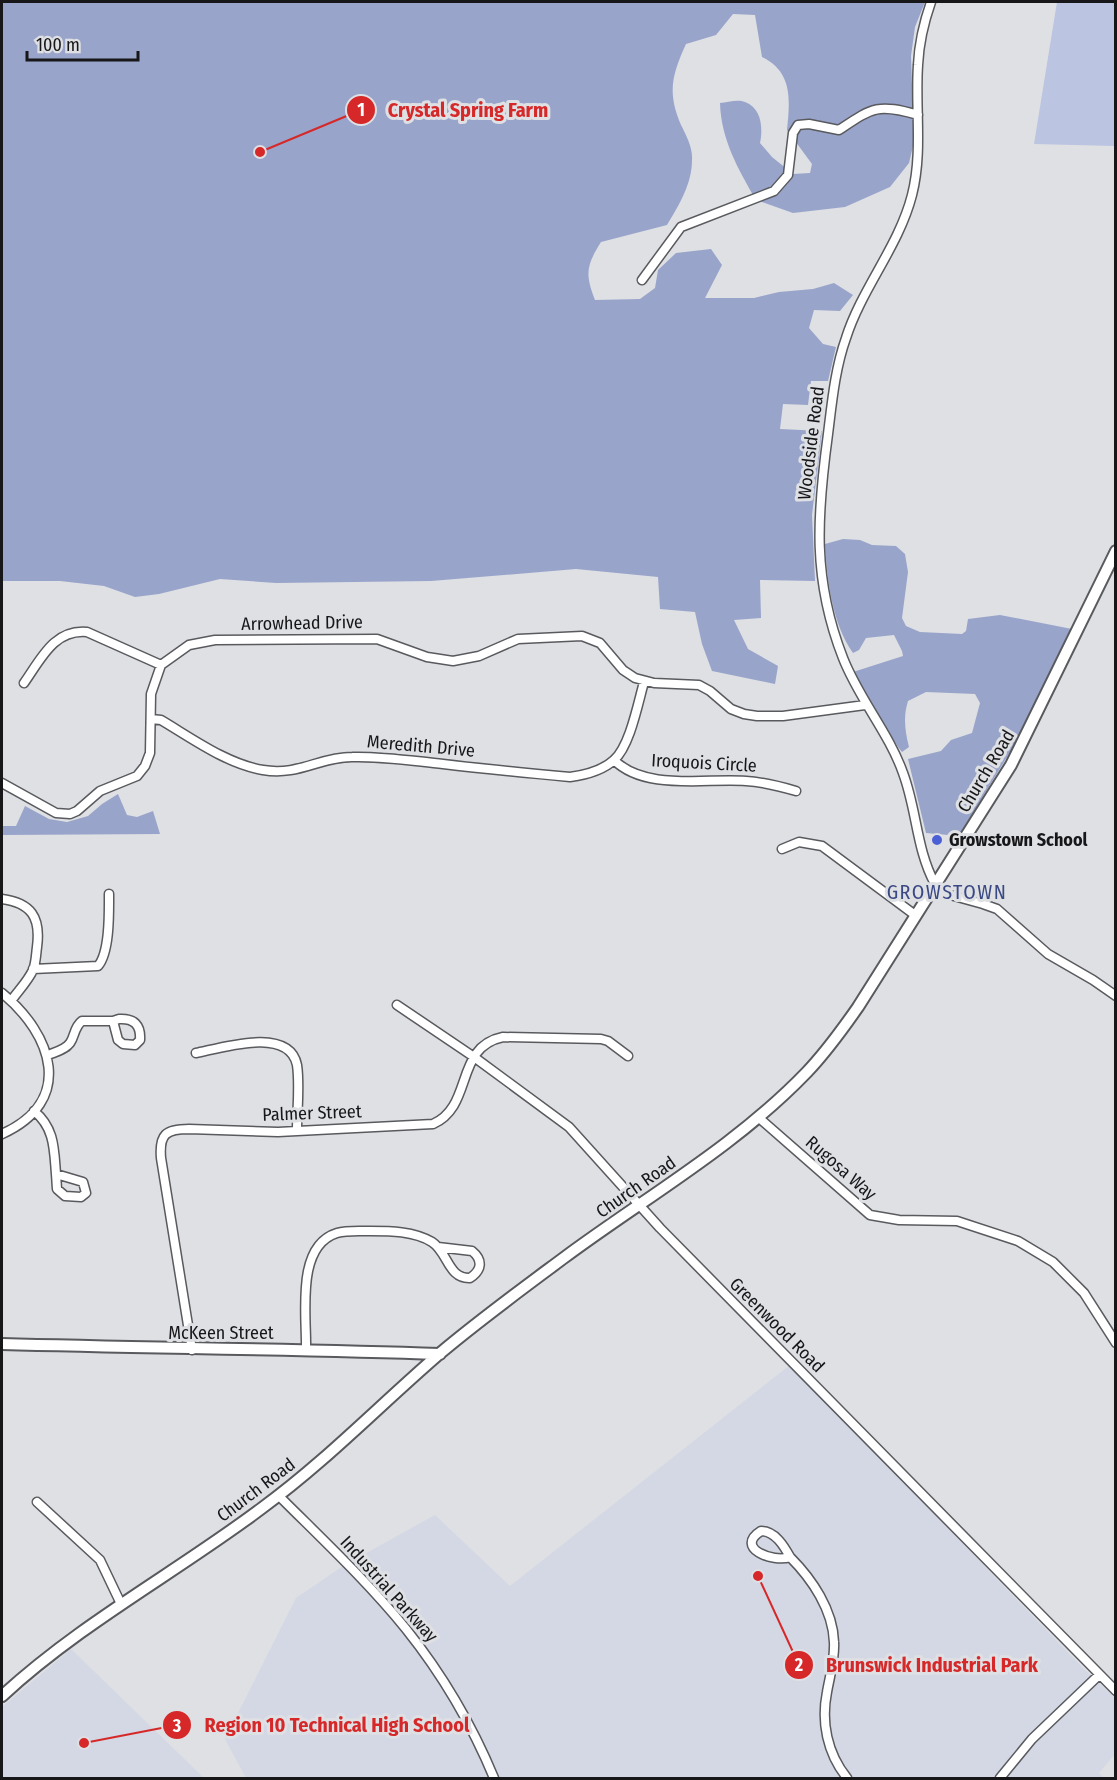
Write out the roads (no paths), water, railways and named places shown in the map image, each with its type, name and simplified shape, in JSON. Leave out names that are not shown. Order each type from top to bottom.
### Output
[{"type":"street","name":"Woodside Road","points":[[931,2],[919,49],[918,163],[912,197],[899,229],[852,322],[841,356],[834,391],[819,515],[820,567],[832,626],[843,658],[865,705],[890,744],[903,772],[922,855],[933,887]]},
{"type":"street","points":[[642,280],[681,227],[774,191],[788,176],[793,133],[798,125],[809,124],[839,130],[870,110],[878,108],[902,110],[918,115]]},
{"type":"street","name":"Church Road","points":[[2,1693],[65,1643],[279,1496],[440,1354],[566,1257],[723,1145],[806,1073],[838,1035],[1019,750],[1116,552]]},
{"type":"street","points":[[2,783],[56,813],[70,814],[100,791],[141,772],[150,753],[151,694],[161,665],[99,636],[87,632],[74,632],[55,640],[24,683]]},
{"type":"street","name":"Arrowhead Drive","points":[[161,665],[189,645],[215,640],[377,639],[426,657],[453,661],[479,656],[518,639],[582,636],[600,643],[628,674],[644,681],[699,686],[731,709],[757,716],[810,713],[865,705]]},
{"type":"street","points":[[614,760],[629,731],[644,681]]},
{"type":"street","name":"Meredith Drive","points":[[151,719],[161,720],[238,763],[275,771],[300,770],[326,760],[353,756],[570,777],[594,771],[614,760]]},
{"type":"street","name":"Iroquois Circle","points":[[614,760],[627,771],[646,778],[744,780],[769,783],[796,791]]},
{"type":"street","points":[[782,849],[799,842],[822,846],[915,915]]},
{"type":"street","points":[[933,887],[997,909],[1048,954],[1116,996]]},
{"type":"street","points":[[33,969],[98,966],[101,963],[108,928],[109,894]]},
{"type":"street","points":[[2,899],[25,905],[35,917],[38,934],[33,969],[11,1001]]},
{"type":"street","points":[[2,993],[34,1027],[48,1055],[48,1080],[34,1111],[24,1121],[2,1134]]},
{"type":"street","name":"Greenwood Road","points":[[397,1005],[474,1057],[569,1127],[639,1205],[1116,1691]]},
{"type":"street","points":[[48,1055],[67,1047],[76,1027],[82,1021],[113,1021]]},
{"type":"street","points":[[474,1057],[492,1041],[511,1037],[608,1041],[628,1056]]},
{"type":"street","points":[[196,1053],[265,1041],[277,1044],[289,1052],[297,1064],[297,1130]]},
{"type":"street","name":"Palmer Street","points":[[192,1350],[161,1158],[161,1140],[167,1132],[175,1129],[248,1132],[433,1124],[451,1112],[455,1106],[474,1057]]},
{"type":"street","points":[[34,1111],[51,1131],[56,1174]]},
{"type":"street","name":"Rugosa Way","points":[[758,1117],[870,1215],[899,1220],[957,1221],[1018,1240],[1053,1262],[1084,1293],[1116,1343]]},
{"type":"street","points":[[306,1350],[307,1272],[313,1255],[323,1241],[336,1233],[344,1232],[383,1231],[409,1234],[427,1240],[438,1247],[472,1251],[480,1260],[480,1268],[470,1278],[458,1276],[453,1272],[438,1247]]},
{"type":"street","name":"McKeen Street","points":[[2,1344],[440,1354]]},
{"type":"street","name":"Industrial Parkway","points":[[279,1496],[369,1587],[406,1629],[462,1711],[495,1779]]},
{"type":"street","points":[[37,1502],[100,1560],[121,1604]]},
{"type":"street","points":[[790,1557],[816,1590],[832,1625],[834,1658],[824,1709],[825,1727],[834,1759],[847,1779]]},
{"type":"street","points":[[1000,1779],[1032,1739],[1100,1675]]},
{"type":"place","name":"Crystal Spring Farm","points":[[260,152]]},
{"type":"place","name":"Growstown School","points":[[937,840]]},
{"type":"place","name":"Brunswick Industrial Park","points":[[758,1576]]},
{"type":"place","name":"Region 10 Technical High School","points":[[84,1743]]},
{"type":"district","name":"GROWSTOWN","points":[[947,892]]}]
